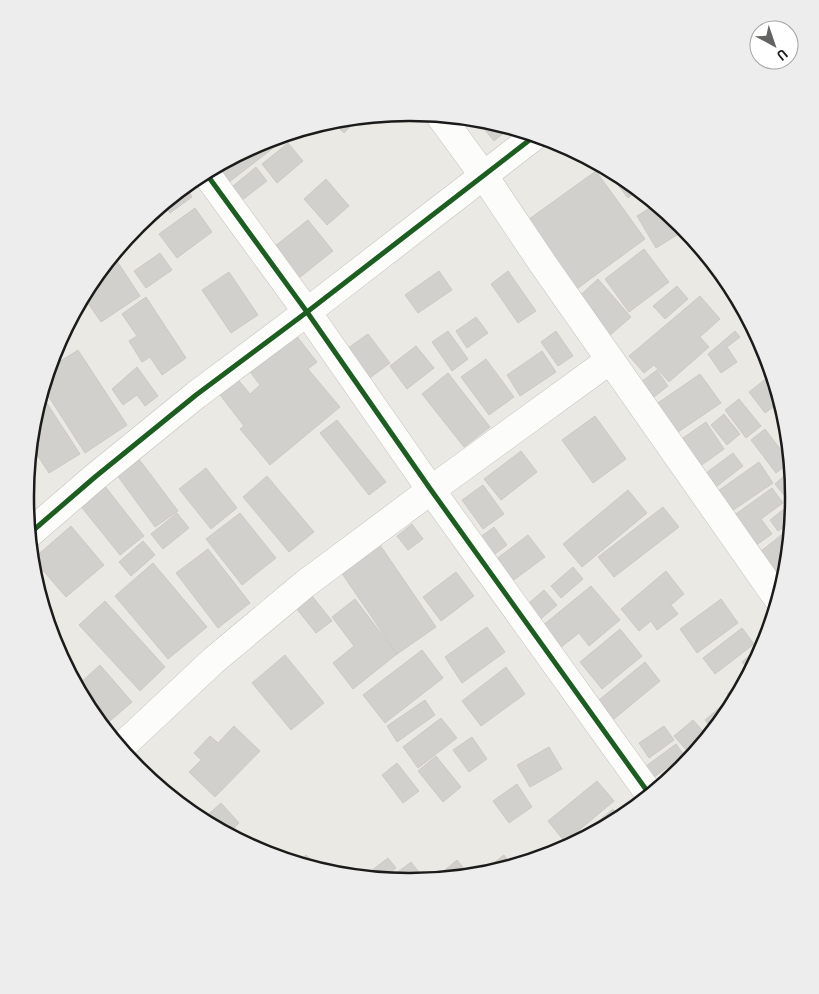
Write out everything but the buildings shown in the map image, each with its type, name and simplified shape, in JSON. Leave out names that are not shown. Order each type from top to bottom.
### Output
[{"type":"street","points":[[445,123],[773,591]]},
{"type":"street","points":[[36,528],[196,395],[529,141]]},
{"type":"street","points":[[210,179],[307,312],[431,490],[646,789]]},
{"type":"street","points":[[125,743],[221,653],[305,584],[610,360]]},
{"type":"cycle path","points":[[36,528],[196,395],[529,141]]},
{"type":"cycle path","points":[[210,179],[307,312],[431,490],[646,789]]}]
